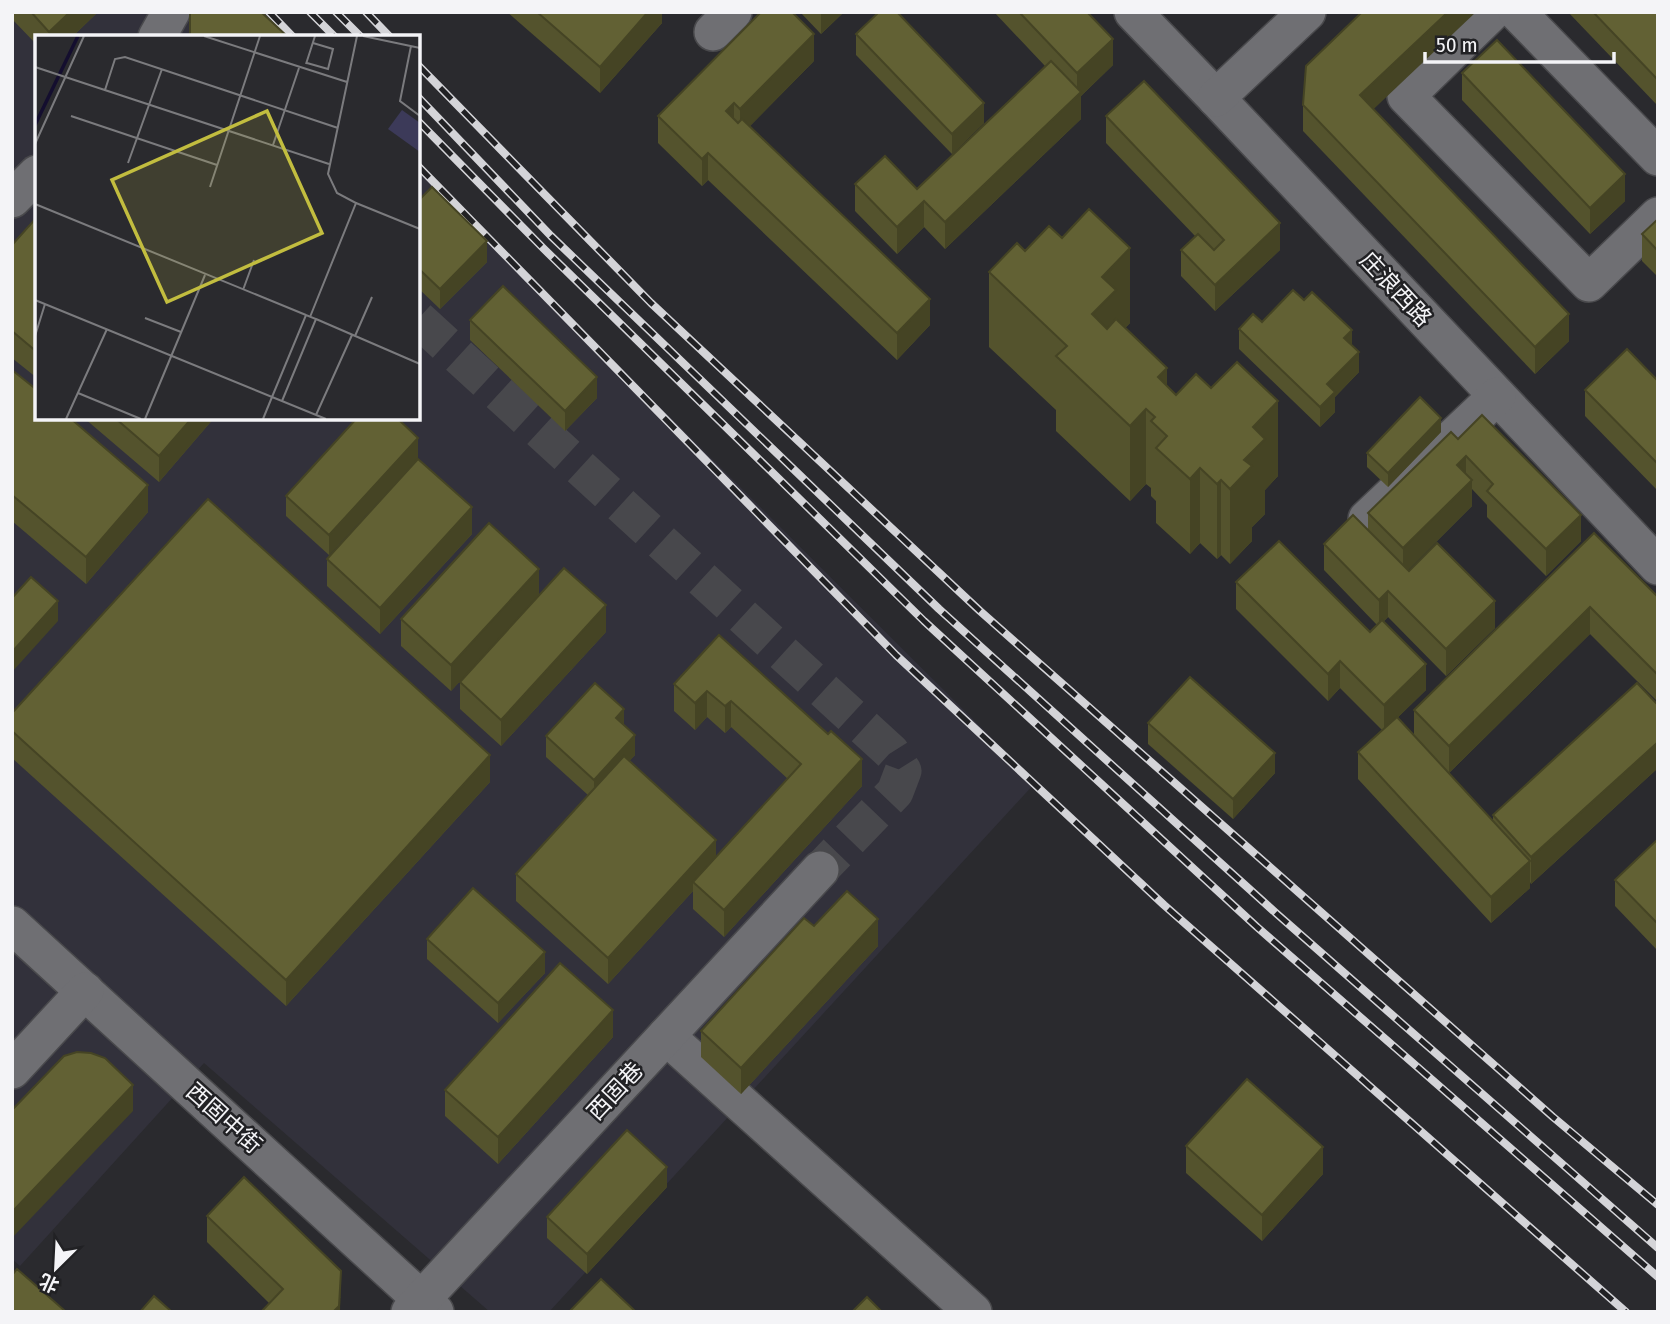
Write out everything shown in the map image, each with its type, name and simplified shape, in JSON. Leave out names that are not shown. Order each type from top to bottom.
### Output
[{"type":"street","points":[[158,35],[171,12]]},
{"type":"street","name":"庄浪西路","points":[[1133,12],[1658,566]]},
{"type":"street","points":[[1216,98],[1307,12]]},
{"type":"street","points":[[1492,12],[1406,96],[1590,283],[1658,216]]},
{"type":"street","points":[[1517,12],[1658,157]]},
{"type":"street","points":[[12,199],[35,176]]},
{"type":"street","points":[[1367,519],[1497,396]]},
{"type":"street","name":"西固巷","points":[[422,1308],[666,1036],[820,870]]},
{"type":"street","name":"西固中街","points":[[12,925],[422,1308]]},
{"type":"street","points":[[12,1070],[85,991]]},
{"type":"street","points":[[666,1036],[973,1312]]},
{"type":"shaded area","points":[[12,12],[265,12],[287,35],[35,35],[35,420],[420,420],[420,168],[1036,782],[549,1312],[490,1312],[204,1063],[20,1266],[12,1259]]},
{"type":"building","points":[[31,12],[70,12],[49,32]]},
{"type":"building","points":[[190,12],[261,12],[286,35],[190,35]]},
{"type":"building","points":[[537,12],[648,12],[600,67]]},
{"type":"building","points":[[761,12],[792,12],[814,34],[740,109],[734,103],[726,111],[738,123],[742,119],[930,299],[897,333],[708,153],[702,159],[658,116]]},
{"type":"building","points":[[879,12],[897,12],[984,103],[952,134],[856,34]]},
{"type":"building","points":[[1019,12],[1087,12],[1113,39],[1077,73]]},
{"type":"building","points":[[1362,12],[1448,12],[1360,95],[1569,314],[1535,347],[1303,105],[1306,66]]},
{"type":"building","points":[[1593,12],[1658,12],[1658,80]]},
{"type":"building","points":[[1497,40],[1625,174],[1590,208],[1462,73]]},
{"type":"building","points":[[1051,61],[1081,92],[945,222],[924,201],[897,227],[855,184],[885,156],[917,189]]},
{"type":"building","points":[[1144,81],[1280,223],[1215,285],[1181,250],[1198,234],[1214,250],[1224,240],[1106,116]]},
{"type":"building","points":[[432,187],[487,241],[440,289],[420,270],[420,199]]},
{"type":"building","points":[[1089,209],[1130,248],[1102,277],[1116,290],[1092,314],[1107,329],[1116,319],[1167,368],[1158,377],[1176,395],[1196,374],[1211,388],[1237,362],[1278,401],[1253,427],[1265,439],[1244,460],[1252,466],[1230,489],[1221,480],[1217,484],[1200,468],[1190,479],[1156,448],[1167,436],[1151,421],[1155,417],[1146,409],[1130,426],[1056,356],[1067,346],[989,272],[1017,243],[1025,251],[1049,226],[1062,238]]},
{"type":"building","points":[[35,219],[35,350],[12,331],[12,245]]},
{"type":"building","points":[[1658,219],[1658,251],[1642,234]]},
{"type":"building","points":[[503,286],[597,377],[565,411],[470,320]]},
{"type":"building","points":[[1293,290],[1304,300],[1312,292],[1352,330],[1344,338],[1359,352],[1327,384],[1335,392],[1320,407],[1239,329],[1253,314],[1262,322]]},
{"type":"building","points":[[1627,349],[1658,381],[1658,464],[1585,390]]},
{"type":"building","points":[[12,370],[35,388],[35,420],[72,420],[148,485],[86,557],[12,495]]},
{"type":"building","points":[[1420,397],[1441,418],[1388,473],[1367,453]]},
{"type":"building","points":[[1482,415],[1581,515],[1546,549],[1487,491],[1493,484],[1466,456],[1457,465],[1472,480],[1403,548],[1368,513],[1451,432],[1458,439]]},
{"type":"building","points":[[117,420],[190,420],[159,456]]},
{"type":"building","points":[[355,420],[399,420],[418,438],[329,535],[286,496]]},
{"type":"building","points":[[418,459],[472,507],[380,608],[327,559]]},
{"type":"building","points":[[208,499],[490,755],[286,980],[12,731],[12,713]]},
{"type":"building","points":[[1353,515],[1409,571],[1437,543],[1495,601],[1446,649],[1388,591],[1379,600],[1324,544]]},
{"type":"building","points":[[489,523],[539,569],[451,665],[401,619]]},
{"type":"building","points":[[1594,533],[1658,597],[1658,675],[1590,607],[1449,746],[1414,710]]},
{"type":"building","points":[[1279,541],[1370,632],[1382,620],[1426,664],[1384,705],[1340,661],[1328,674],[1236,582]]},
{"type":"building","points":[[564,568],[606,605],[501,720],[460,682]]},
{"type":"building","points":[[31,577],[58,601],[12,652],[12,598]]},
{"type":"building","points":[[719,635],[828,734],[831,731],[862,759],[724,910],[693,882],[801,764],[731,701],[725,706],[707,691],[695,703],[674,684]]},
{"type":"building","points":[[1190,677],[1275,753],[1233,799],[1148,723]]},
{"type":"building","points":[[595,683],[624,709],[616,718],[635,735],[594,780],[546,736]]},
{"type":"building","points":[[1637,683],[1658,705],[1658,742],[1531,857],[1493,815]]},
{"type":"building","points":[[1397,717],[1530,861],[1491,897],[1358,752]]},
{"type":"building","points":[[624,756],[716,840],[608,958],[516,874]]},
{"type":"building","points":[[1658,839],[1658,924],[1615,880]]},
{"type":"building","points":[[473,888],[545,952],[498,1003],[427,939]]},
{"type":"building","points":[[847,891],[878,919],[741,1068],[701,1031],[804,918],[814,926]]},
{"type":"building","points":[[560,963],[613,1010],[498,1137],[445,1090]]},
{"type":"building","points":[[77,1052],[105,1058],[133,1085],[12,1212],[12,1110],[64,1056]]},
{"type":"building","points":[[1247,1079],[1323,1147],[1262,1215],[1186,1146]]},
{"type":"building","points":[[627,1130],[667,1167],[587,1254],[547,1217]]},
{"type":"building","points":[[244,1177],[341,1271],[339,1306],[333,1312],[261,1312],[283,1289],[207,1216]]},
{"type":"building","points":[[17,1269],[65,1311],[12,1312],[12,1275]]},
{"type":"building","points":[[601,1279],[636,1312],[569,1312]]},
{"type":"building","points":[[154,1296],[172,1312],[140,1312]]},
{"type":"building","points":[[867,1297],[882,1312],[852,1312]]},
{"type":"tunnel","points":[[420,321],[891,752],[903,771],[895,792],[820,870]]},
{"type":"railway","points":[[269,12],[291,35]]},
{"type":"railway","points":[[310,12],[333,35]]},
{"type":"railway","points":[[336,12],[359,35]]},
{"type":"railway","points":[[366,12],[388,35]]},
{"type":"railway","points":[[420,67],[651,303],[980,611],[1553,1117],[1658,1205]]},
{"type":"railway","points":[[420,99],[551,236],[939,609],[1277,914],[1658,1248]]},
{"type":"railway","points":[[420,123],[544,249],[924,621],[1257,927],[1658,1277]]},
{"type":"railway","points":[[420,168],[896,655],[1164,905],[1626,1312]]}]
